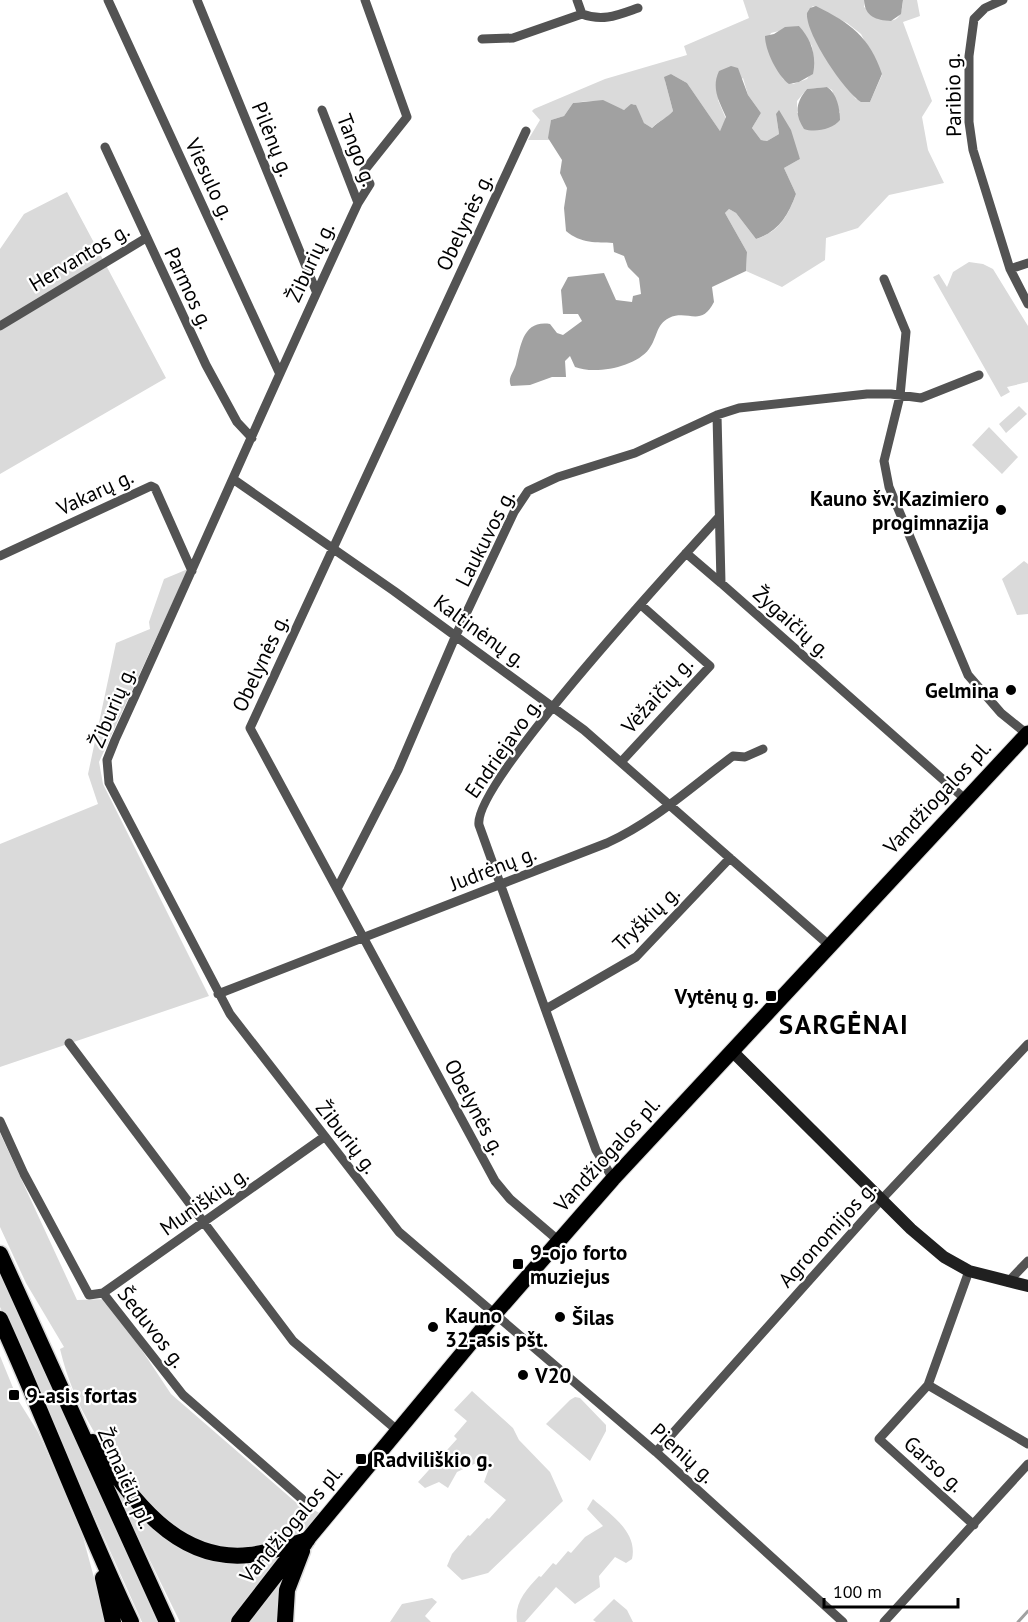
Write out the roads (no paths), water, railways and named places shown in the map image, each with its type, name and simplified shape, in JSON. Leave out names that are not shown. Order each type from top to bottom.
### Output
[{"type":"highway","name":"Žemaičių pl.","points":[[0,1254],[166,1622]]},
{"type":"highway","points":[[0,1319],[60,1454],[97,1551],[131,1622]]},
{"type":"highway","points":[[69,1407],[125,1488],[146,1512],[176,1537],[203,1549],[233,1555],[272,1551],[308,1540]]},
{"type":"highway","points":[[285,1622],[287,1590],[308,1540]]},
{"type":"highway","name":"Vandžiogalos pl.","points":[[239,1622],[284,1564],[308,1540]]},
{"type":"highway","points":[[97,1551],[112,1622]]},
{"type":"main road","name":"Vandžiogalos pl.","points":[[308,1540],[494,1316],[613,1179],[1028,733]]},
{"type":"main road","points":[[732,1051],[881,1200],[944,1257],[969,1271],[1028,1286]]},
{"type":"street","name":"Viesulo g.","points":[[108,0],[279,372]]},
{"type":"street","name":"Pilėnų g.","points":[[197,0],[316,291]]},
{"type":"street","name":"Žiburių g.","points":[[365,0],[407,117],[364,171],[370,184],[358,203],[279,372],[252,438],[116,740],[106,772],[109,783],[218,994],[243,1033],[399,1232],[494,1316]]},
{"type":"street","points":[[577,0],[582,14]]},
{"type":"street","name":"Paribio g.","points":[[1003,0],[985,8],[974,19],[969,56],[969,122],[973,150],[1010,269],[1028,304]]},
{"type":"street","points":[[482,39],[513,39],[582,14],[600,19],[638,8]]},
{"type":"street","name":"Tango g.","points":[[322,110],[358,203]]},
{"type":"street","name":"Obelynės g.","points":[[526,131],[250,728],[495,1181],[510,1199],[559,1241]]},
{"type":"street","name":"Parmos g.","points":[[105,147],[206,365],[237,422],[252,438]]},
{"type":"street","name":"Hervantos g.","points":[[0,326],[146,238]]},
{"type":"street","points":[[1010,269],[1028,263]]},
{"type":"street","points":[[884,279],[906,332],[900,396],[884,461],[892,496],[969,675],[1001,712],[1028,733]]},
{"type":"street","name":"Laukuvos g.","points":[[338,887],[398,770],[456,635],[514,512],[528,491],[558,477],[635,453],[717,415],[739,408],[866,394],[912,399],[931,396],[979,375]]},
{"type":"street","points":[[717,415],[721,583]]},
{"type":"street","name":"Kaltinėnų g.","points":[[233,479],[334,548],[553,707],[670,803],[830,945]]},
{"type":"street","name":"Vakarų g.","points":[[0,556],[151,486],[155,488],[192,571]]},
{"type":"street","name":"Endriejavo g.","points":[[613,1179],[596,1150],[479,825],[479,813],[516,755],[553,707],[719,518]]},
{"type":"street","name":"Žygaičių g.","points":[[686,553],[965,799]]},
{"type":"street","name":"Vėžaičių g.","points":[[621,762],[710,666],[641,605]]},
{"type":"street","name":"Judrėnų g.","points":[[218,994],[500,885],[629,832],[658,816],[670,803],[733,756],[746,757],[763,749]]},
{"type":"street","name":"Tryškių g.","points":[[546,1009],[636,957],[730,858]]},
{"type":"street","points":[[69,1043],[293,1341],[398,1431]]},
{"type":"street","name":"Agronomijos g.","points":[[656,1452],[881,1200],[1028,1044]]},
{"type":"street","name":"Šeduvos g.","points":[[0,1121],[24,1174],[89,1295],[104,1293],[183,1395],[302,1499]]},
{"type":"street","name":"Muniškių g.","points":[[104,1293],[324,1137]]},
{"type":"street","points":[[1008,1282],[1028,1261]]},
{"type":"street","name":"Garso g.","points":[[969,1271],[928,1385],[879,1439],[974,1525]]},
{"type":"street","name":"Pienių g.","points":[[494,1316],[656,1452],[843,1622]]},
{"type":"street","points":[[928,1385],[1028,1444]]},
{"type":"street","points":[[884,1622],[1028,1464]]},
{"type":"waterway","points":[[1018,1622],[1028,1611]]},
{"type":"place","name":"Kauno šv. Kazimiero progimnazija","points":[[1001,510]]},
{"type":"place","name":"Gelmina","points":[[1011,690]]},
{"type":"place","name":"Vytėnų g.","points":[[771,996]]},
{"type":"place","name":"9-ojo forto muziejus","points":[[518,1264]]},
{"type":"place","name":"Šilas","points":[[560,1317]]},
{"type":"place","name":"Kauno 32-asis pšt.","points":[[433,1327]]},
{"type":"place","name":"V20","points":[[523,1375]]},
{"type":"place","name":"9-asis fortas","points":[[14,1395]]},
{"type":"place","name":"Radviliškio g.","points":[[361,1459]]},
{"type":"district","name":"SARGĖNAI","points":[[844,1024]]}]
